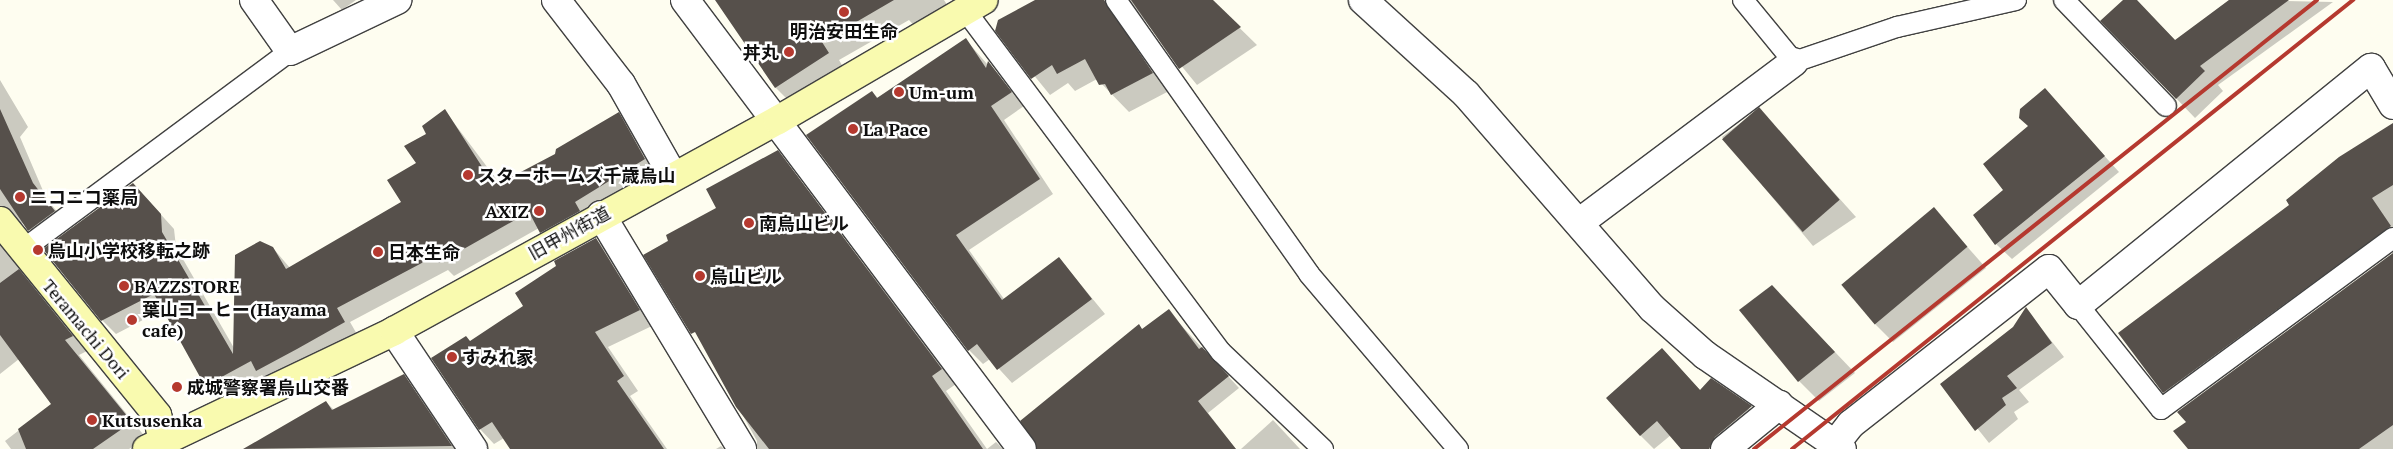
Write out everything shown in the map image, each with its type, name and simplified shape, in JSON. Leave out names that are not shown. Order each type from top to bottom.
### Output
[{"type":"street","points":[[254,0],[290,51],[397,0]]},
{"type":"street","points":[[556,0],[621,84],[673,176]]},
{"type":"street","points":[[684,0],[778,120],[900,292],[1022,449]]},
{"type":"street","points":[[1363,0],[1466,94],[1580,222],[1652,308],[1705,354],[1839,446],[1851,424],[2049,269],[2078,305],[2371,68],[2393,106]]},
{"type":"street","name":"旧甲州街道","points":[[158,446],[394,331],[601,215],[778,120],[974,5]]},
{"type":"street","points":[[1580,222],[1794,62]]},
{"type":"street","points":[[601,215],[742,449]]},
{"type":"street","name":"Teramachi Dori","points":[[0,221],[22,251],[157,415],[158,446]]},
{"type":"street","points":[[394,331],[473,449]]},
{"type":"street","points":[[1725,449],[1779,405]]},
{"type":"lane","points":[[1116,0],[1309,274],[1458,449]]},
{"type":"lane","points":[[1743,0],[1794,62],[1897,27],[1984,3],[2016,0]]},
{"type":"lane","points":[[2064,0],[2166,106]]},
{"type":"lane","points":[[974,5],[1221,352],[1323,449]]},
{"type":"lane","points":[[22,251],[290,51]]},
{"type":"lane","points":[[2078,305],[2161,409],[2393,238]]},
{"type":"building","points":[[715,0],[894,0],[822,42],[829,53],[775,88]]},
{"type":"building","points":[[1035,0],[1104,0],[1153,73],[1111,95],[1105,84],[1099,85],[1085,59],[1057,74],[1052,65],[1031,79],[995,31],[998,20]]},
{"type":"building","points":[[1131,0],[1213,0],[1241,27],[1179,69]]},
{"type":"building","points":[[2123,0],[2137,0],[2175,40],[2229,0],[2289,0],[2200,66],[2205,71],[2176,99],[2100,21]]},
{"type":"building","points":[[966,38],[986,68],[988,61],[1012,92],[991,106],[1040,179],[956,235],[1002,300],[1059,257],[1092,299],[997,370],[977,344],[968,351],[806,135],[872,91],[877,98]]},
{"type":"building","points":[[2045,88],[2105,156],[1995,245],[1973,215],[2003,190],[1983,164],[2028,126],[2019,118],[2020,109]]},
{"type":"building","points":[[1759,107],[1840,200],[1803,232],[1722,139]]},
{"type":"building","points":[[0,109],[33,183],[55,211],[28,231],[0,189]]},
{"type":"building","points":[[445,109],[488,176],[492,173],[498,184],[555,154],[556,149],[619,112],[645,159],[575,202],[580,211],[540,233],[529,212],[439,263],[435,256],[337,308],[345,322],[297,349],[256,371],[251,361],[205,386],[154,294],[101,321],[43,249],[133,183],[161,214],[162,232],[233,354],[235,255],[260,241],[273,247],[286,269],[401,202],[387,180],[416,163],[404,146],[426,134],[422,126]]},
{"type":"building","points":[[2393,123],[2393,185],[2372,198],[2391,226],[2163,393],[2118,333],[2289,205],[2286,200],[2339,157]]},
{"type":"building","points":[[778,150],[942,369],[932,376],[983,449],[769,449],[736,407],[695,332],[691,334],[643,255],[668,241],[666,235],[716,208],[706,189]]},
{"type":"building","points":[[1934,207],[1967,247],[1875,325],[1841,285]]},
{"type":"building","points":[[596,238],[640,310],[595,332],[624,376],[617,381],[664,449],[510,449],[492,422],[479,430],[431,358],[466,336],[470,341],[523,306],[515,293],[556,266],[554,261]]},
{"type":"building","points":[[2393,253],[2393,425],[2359,449],[2188,449],[2173,431],[2186,422],[2177,412]]},
{"type":"building","points":[[19,269],[73,336],[65,340],[132,422],[93,449],[26,449],[18,429],[51,404],[0,335],[0,283]]},
{"type":"building","points":[[1772,285],[1835,352],[1798,382],[1739,310]]},
{"type":"building","points":[[2026,307],[2052,343],[2007,376],[2017,388],[2002,398],[2006,405],[1975,431],[1940,384],[2013,327]]},
{"type":"building","points":[[1169,309],[1199,349],[1202,347],[1229,376],[1198,401],[1236,449],[1037,449],[1020,421],[1139,324],[1142,329]]},
{"type":"building","points":[[1662,348],[1700,390],[1711,378],[1752,406],[1715,437],[1709,449],[1681,449],[1657,421],[1640,436],[1606,398]]},
{"type":"building","points":[[404,374],[452,446],[243,449],[326,401],[332,410]]},
{"type":"railway","points":[[1754,449],[2317,0]]},
{"type":"railway","points":[[1792,449],[2353,0]]},
{"type":"place","name":"明治安田生命","points":[[844,12]]},
{"type":"place","name":"丼丸","points":[[789,52]]},
{"type":"place","name":"Um-um","points":[[899,92]]},
{"type":"place","name":"La Pace","points":[[853,129]]},
{"type":"place","name":"スターホームズ千歳烏山","points":[[468,175]]},
{"type":"place","name":"ニコニコ薬局","points":[[20,197]]},
{"type":"place","name":"AXIZ","points":[[539,211]]},
{"type":"place","name":"南烏山ビル","points":[[749,223]]},
{"type":"place","name":"烏山小学校移転之跡","points":[[38,250]]},
{"type":"place","name":"日本生命","points":[[378,252]]},
{"type":"place","name":"烏山ビル","points":[[700,276]]},
{"type":"place","name":"BAZZSTORE","points":[[124,286]]},
{"type":"place","name":"葉山コーヒー(Hayama cafe)","points":[[132,320]]},
{"type":"place","name":"すみれ家","points":[[452,357]]},
{"type":"place","name":"成城警察署烏山交番","points":[[177,387]]},
{"type":"place","name":"Kutsusenka","points":[[92,420]]}]
